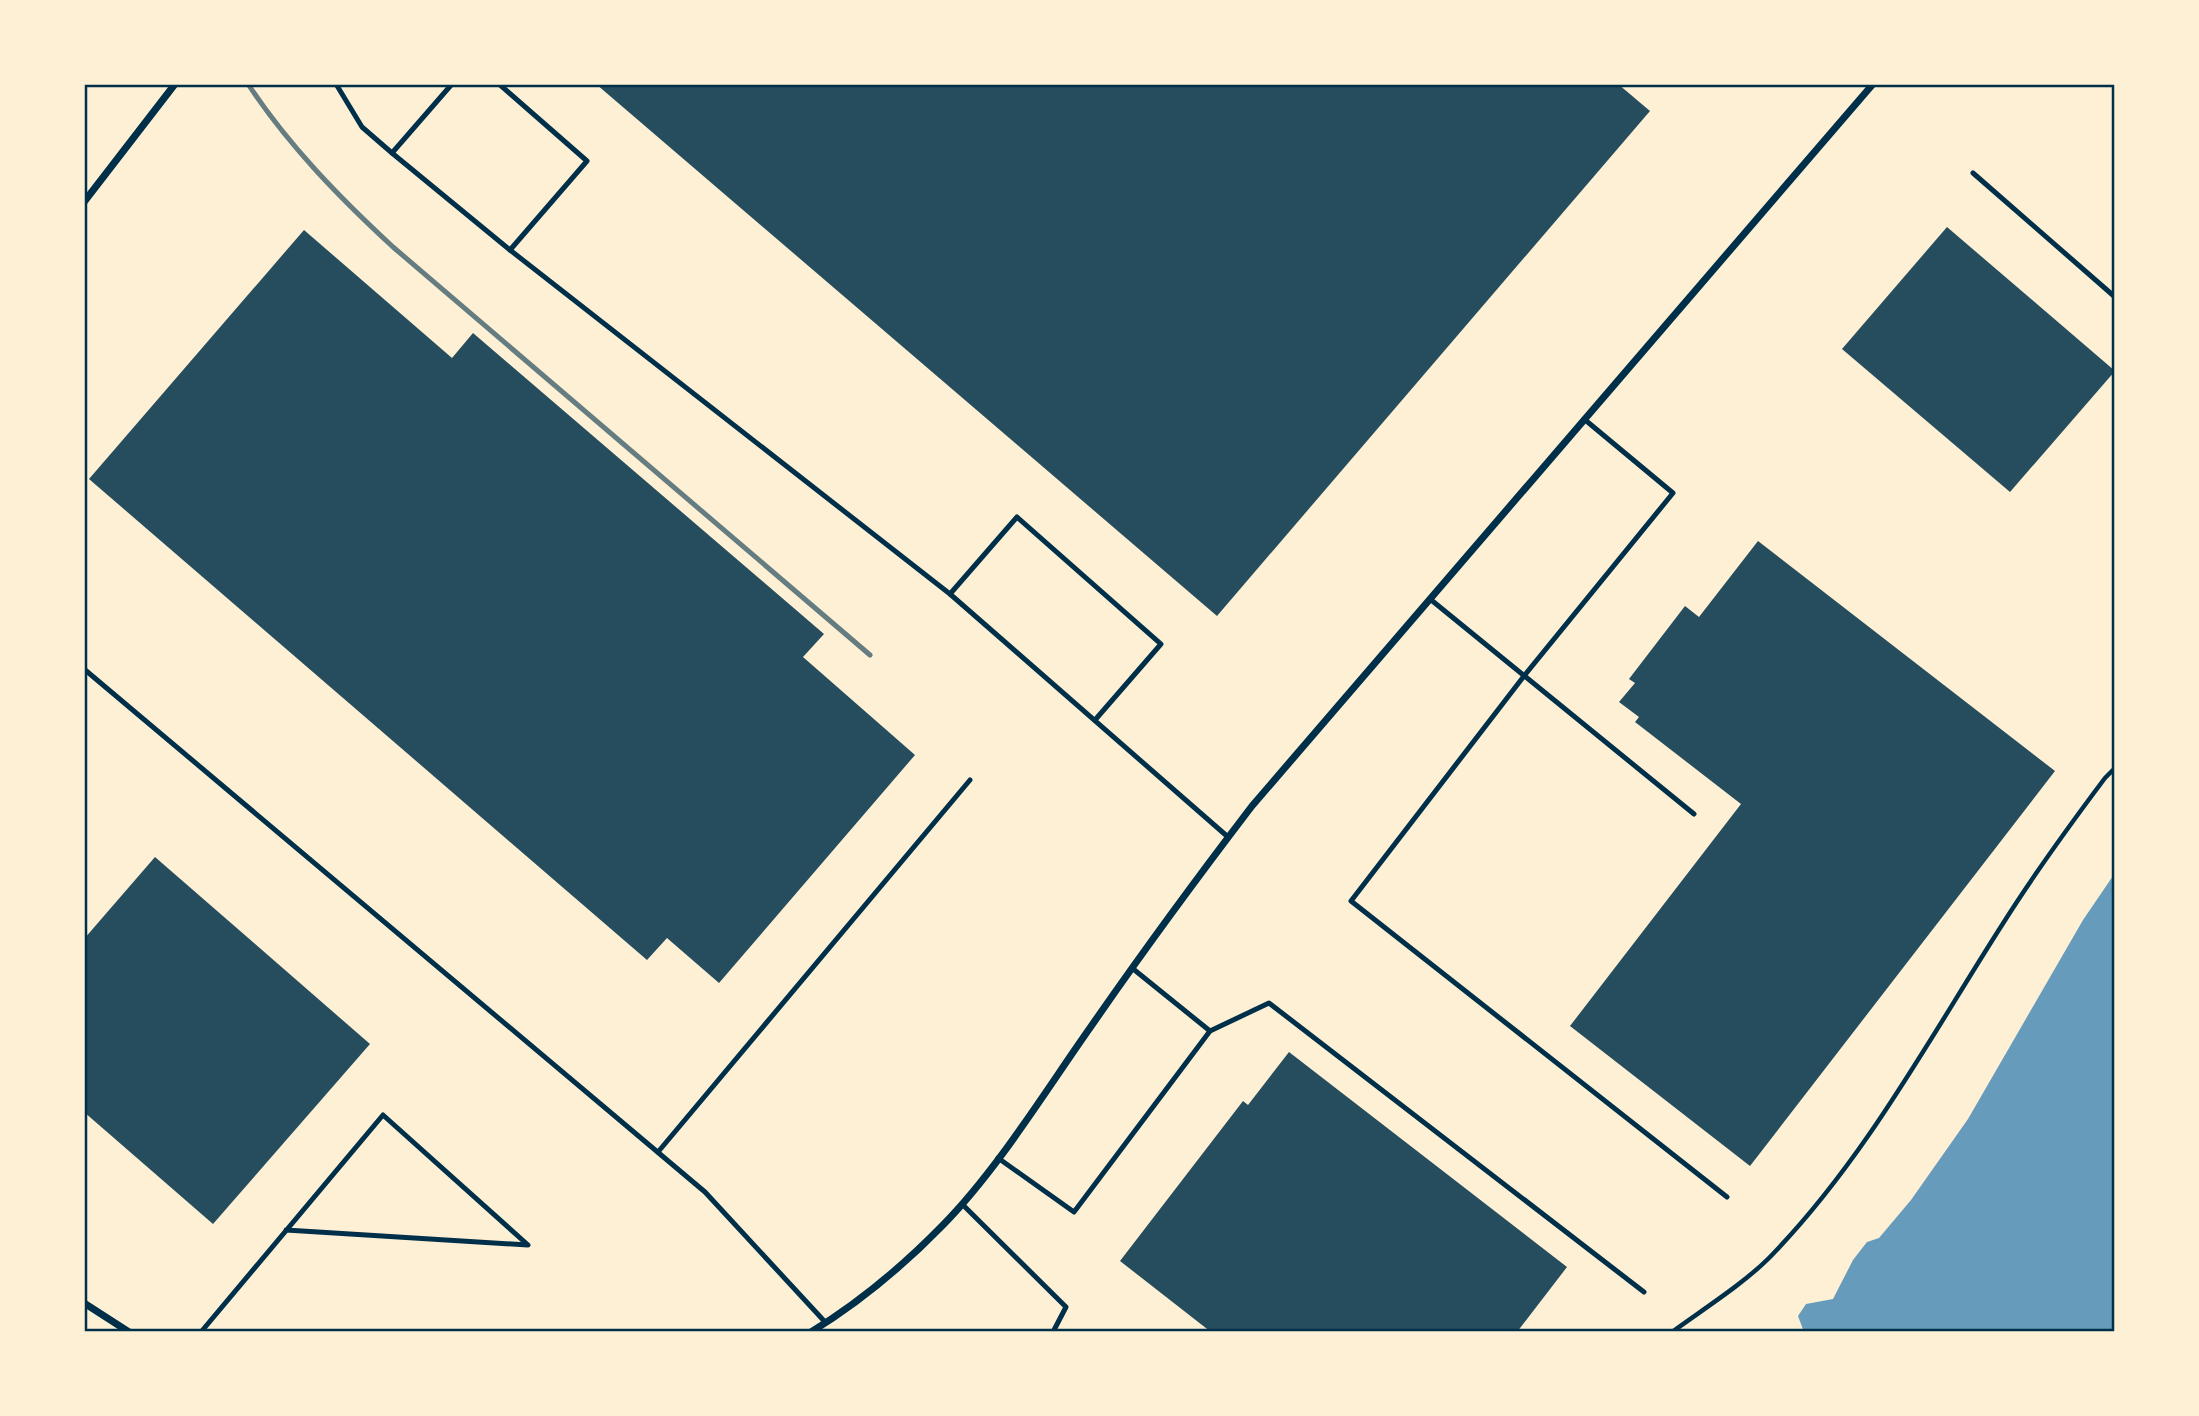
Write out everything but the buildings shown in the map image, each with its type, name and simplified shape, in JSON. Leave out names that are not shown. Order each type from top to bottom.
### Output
[{"type":"street","points":[[84,202],[175,84]]},
{"type":"street","points":[[811,1332],[846,1311],[891,1275],[962,1203],[998,1158],[1176,905],[1252,806],[1872,84]]},
{"type":"street","points":[[84,1303],[129,1332]]},
{"type":"lane","points":[[336,84],[362,127],[392,153],[510,250],[950,594],[1228,837]]},
{"type":"lane","points":[[392,153],[452,84]]},
{"type":"lane","points":[[499,84],[587,161],[510,250]]},
{"type":"lane","points":[[1973,173],[2115,297]]},
{"type":"lane","points":[[1584,419],[1673,494],[1524,676],[1351,901],[1727,1197]]},
{"type":"lane","points":[[950,594],[1017,517],[1161,644],[1095,720]]},
{"type":"lane","points":[[1430,599],[1694,814]]},
{"type":"lane","points":[[84,669],[705,1192],[826,1323]]},
{"type":"lane","points":[[659,1152],[971,780]]},
{"type":"lane","points":[[1132,968],[1210,1031]]},
{"type":"lane","points":[[998,1158],[1074,1212],[1210,1031],[1269,1003],[1644,1292]]},
{"type":"lane","points":[[201,1332],[286,1230],[383,1115],[528,1245],[286,1230]]},
{"type":"lane","points":[[962,1203],[1066,1307],[1053,1332]]},
{"type":"path","points":[[1672,1332],[1768,1259],[1823,1195],[1882,1115],[2052,848],[2115,768]]},
{"type":"water","points":[[2115,873],[2115,1332],[1804,1332],[1798,1316],[1806,1304],[1833,1299],[1853,1260],[1867,1242],[1879,1238],[1911,1200],[1968,1119],[2083,920]]},
{"type":"railway","points":[[248,84],[280,128],[316,170],[393,247],[870,655]]}]
